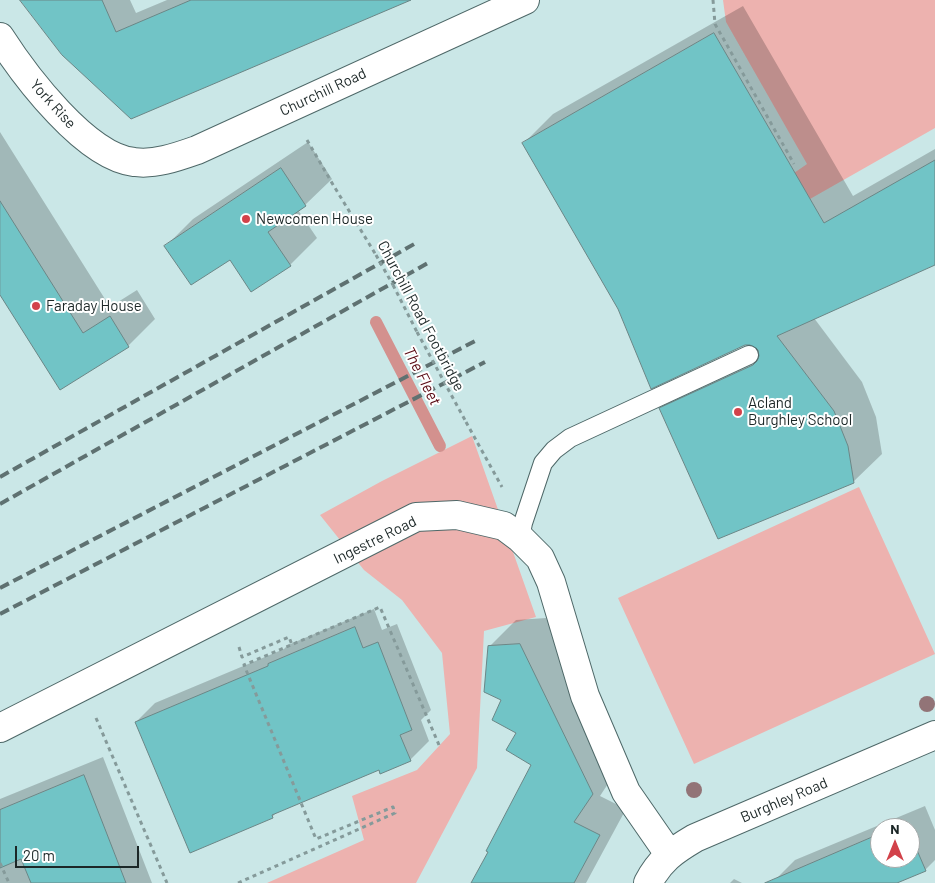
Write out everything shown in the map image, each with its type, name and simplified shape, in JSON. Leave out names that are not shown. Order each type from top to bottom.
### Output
[{"type":"street","name":"Churchill Road","points":[[117,158],[135,163],[146,163],[186,154],[525,0]]},
{"type":"street","name":"York Rise","points":[[0,37],[20,66],[63,117],[94,145],[117,158]]},
{"type":"street","name":"Ingestre Road","points":[[0,728],[416,518],[457,516],[522,530],[540,558],[552,582],[585,696],[626,792],[669,854]]},
{"type":"street","name":"Burghley Road","points":[[648,883],[669,854],[695,838],[935,735]]},
{"type":"lane","points":[[522,530],[543,463],[554,450],[570,438],[749,355]]},
{"type":"path","points":[[712,0],[715,24],[794,164]]},
{"type":"path","name":"Churchill Road Footbridge","points":[[289,107],[393,285],[522,530]]},
{"type":"path","points":[[238,883],[395,814],[393,807],[316,840],[244,666],[380,606],[439,745]]},
{"type":"path","points":[[242,657],[289,637],[292,645]]},
{"type":"path","points":[[104,738],[167,883]]},
{"type":"path","points":[[0,863],[9,883]]},
{"type":"shaded area","points":[[723,0],[935,0],[935,128],[810,199],[794,173],[807,164],[726,22]]},
{"type":"shaded area","points":[[472,436],[536,617],[484,631],[477,768],[416,883],[267,883],[364,840],[352,796],[417,770],[450,734],[442,653],[402,600],[364,570],[320,515],[382,481]]},
{"type":"shaded area","points":[[859,487],[935,654],[694,764],[618,598]]},
{"type":"building","points":[[20,0],[102,0],[116,32],[191,0],[411,0],[131,119],[62,55]]},
{"type":"building","points":[[714,33],[824,223],[935,160],[935,265],[777,336],[834,411],[848,446],[854,483],[718,539],[659,408],[753,365],[759,356],[758,350],[750,345],[745,345],[651,389],[618,309],[522,143]]},
{"type":"building","name":"Newcomen House","points":[[281,168],[306,206],[268,232],[291,266],[251,292],[230,260],[191,285],[164,246]]},
{"type":"building","name":"Faraday House","points":[[0,201],[83,333],[110,316],[129,347],[60,390],[0,295]]},
{"type":"building","points":[[355,627],[363,648],[378,642],[412,730],[400,735],[411,761],[380,774],[379,770],[272,815],[273,818],[190,853],[135,722]]},
{"type":"building","points":[[520,644],[593,794],[574,822],[600,835],[574,883],[471,883],[531,765],[506,750],[516,733],[492,720],[501,700],[484,692],[488,646]]},
{"type":"building","points":[[84,775],[126,883],[31,883],[21,859],[0,868],[0,810]]},
{"type":"building","points":[[870,838],[870,868],[920,868],[920,857],[926,871],[897,883],[765,883]]},
{"type":"waterway","name":"The Fleet","points":[[376,322],[440,446]]},
{"type":"railway","points":[[0,477],[416,243]]},
{"type":"railway","points":[[0,504],[428,263]]},
{"type":"railway","points":[[0,588],[477,340]]},
{"type":"railway","points":[[0,614],[485,362]]},
{"type":"place","name":"Newcomen House","points":[[246,219]]},
{"type":"place","name":"Faraday House","points":[[36,306]]},
{"type":"place","name":"Acland Burghley School","points":[[738,412]]}]
